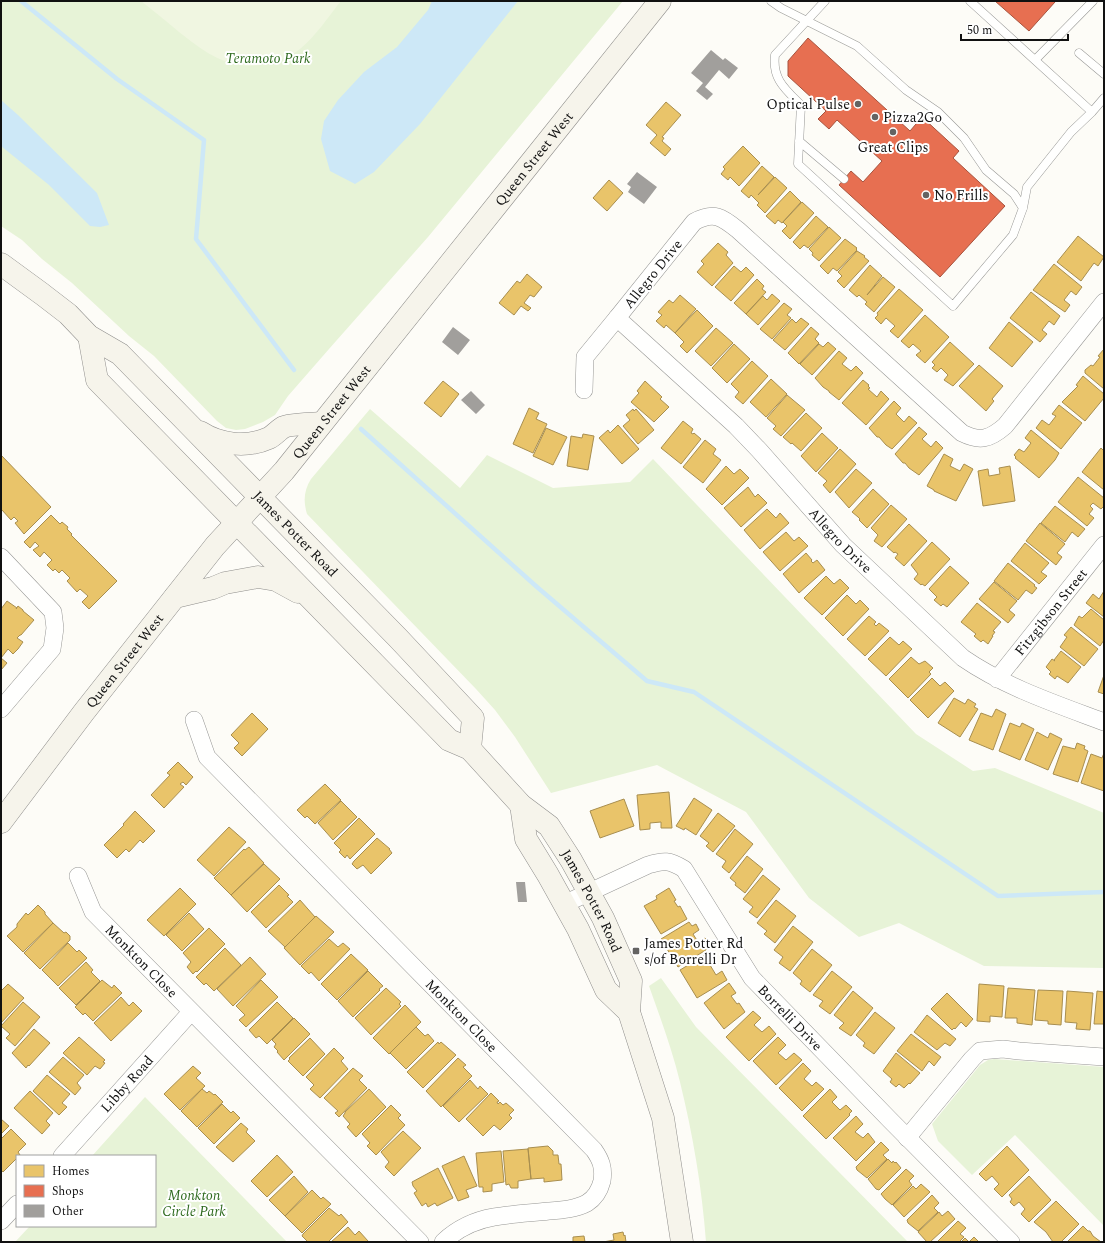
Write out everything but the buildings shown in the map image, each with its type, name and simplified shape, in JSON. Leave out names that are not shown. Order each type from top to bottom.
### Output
[{"type":"main road","name":"Queen Street West","points":[[1,822],[84,712],[215,546],[284,471],[418,305],[616,54],[660,1]]},
{"type":"main road","name":"James Potter Road","points":[[1,264],[58,306],[89,336],[120,354],[398,638],[473,718],[470,749]]},
{"type":"main road","name":"James Potter Road","points":[[89,336],[97,380],[449,740],[470,749],[521,805],[549,826],[603,918],[631,981],[628,1012],[663,1118],[682,1242]]},
{"type":"main road","points":[[184,420],[210,438],[227,444],[242,444],[263,440],[270,437],[284,426],[322,423]]},
{"type":"main road","points":[[175,597],[213,588],[225,583],[258,577],[276,580],[293,588],[318,606]]},
{"type":"main road","name":"James Potter Road","points":[[521,805],[526,840],[548,874],[581,936],[606,990],[628,1012]]},
{"type":"street","name":"Allegro Drive","points":[[1104,302],[1005,426],[996,434],[985,438],[972,438],[962,432],[738,230],[721,218],[713,216],[704,217],[694,222],[617,318],[736,426],[843,545],[963,658],[980,670],[997,679],[1063,707],[1104,722]]},
{"type":"street","points":[[584,390],[585,357],[617,318]]},
{"type":"street","name":"Fitzgibson Street","points":[[997,679],[1104,545]]},
{"type":"street","points":[[1,557],[53,612],[56,628],[52,649],[1,709]]},
{"type":"street","name":"Monkton Close","points":[[194,720],[207,757],[594,1150],[602,1161],[603,1174],[601,1185],[595,1196],[588,1202],[570,1209],[493,1217],[476,1222],[462,1229],[443,1242]]},
{"type":"street","name":"Borrelli Drive","points":[[564,904],[661,861],[672,862],[684,869],[752,978],[907,1138],[1011,1242]]},
{"type":"street","name":"Monkton Close","points":[[78,876],[93,912],[420,1242]]},
{"type":"street","name":"Libby Road","points":[[63,1155],[191,1012]]},
{"type":"street","points":[[907,1138],[980,1051],[1003,1049],[1104,1057]]},
{"type":"lane","points":[[771,1],[781,8],[857,46],[906,90],[938,112],[964,138],[986,170],[1014,194],[1022,208]]},
{"type":"lane","points":[[825,1],[774,55],[773,66],[777,78],[801,105],[798,164],[953,306],[1013,235],[1027,187],[1071,132],[1104,98]]},
{"type":"lane","points":[[970,1],[1092,112]]},
{"type":"lane","points":[[1035,60],[1093,1]]},
{"type":"lane","points":[[1079,52],[1104,74]]},
{"type":"lane","points":[[799,140],[844,179]]},
{"type":"green space","name":"Teramoto Park","points":[[1,1],[623,1],[428,237],[288,396],[275,415],[263,422],[245,429],[236,430],[226,428],[217,421],[154,356],[129,336],[72,283],[42,259],[22,240],[1,226]]},
{"type":"green space","name":"Teramoto Park","points":[[141,1],[341,1],[317,32],[297,51],[278,61],[256,65],[244,65],[221,60],[200,48]]},
{"type":"green space","points":[[370,409],[460,488],[487,455],[553,488],[630,482],[653,459],[916,734],[973,771],[995,768],[1104,813],[1104,968],[984,966],[899,923],[859,937],[809,898],[746,812],[657,765],[551,793],[515,737],[495,710],[307,514],[305,496],[311,479]]},
{"type":"green space","points":[[661,978],[696,1027],[908,1242],[706,1242],[693,1142],[685,1102],[666,1033],[649,986]]},
{"type":"green space","points":[[994,1059],[1104,1067],[1104,1226],[1015,1135],[972,1175],[938,1141],[932,1124],[980,1065],[988,1060]]},
{"type":"green space","name":"Monkton Circle Park","points":[[145,1097],[287,1242],[15,1242],[29,1227],[156,1227],[156,1155],[93,1155]]},
{"type":"water","points":[[432,1],[518,1],[420,124],[374,172],[355,184],[330,171],[321,139],[324,121],[338,100],[364,72],[397,47],[428,10]]},
{"type":"water","points":[[1,100],[97,193],[109,225],[100,227],[90,226],[49,185],[1,146]]},
{"type":"waterway","points":[[21,1],[117,79],[204,140],[196,239],[294,370]]},
{"type":"waterway","points":[[361,429],[537,587],[647,681],[694,692],[998,896],[1104,892]]},
{"type":"place","name":"Optical Pulse","points":[[858,104]]},
{"type":"place","name":"Pizza2Go","points":[[875,117]]},
{"type":"place","name":"Great Clips","points":[[893,132]]},
{"type":"place","name":"No Frills","points":[[926,195]]},
{"type":"place","name":"James Potter Rd s/of Borrelli Dr","points":[[636,951]]}]
